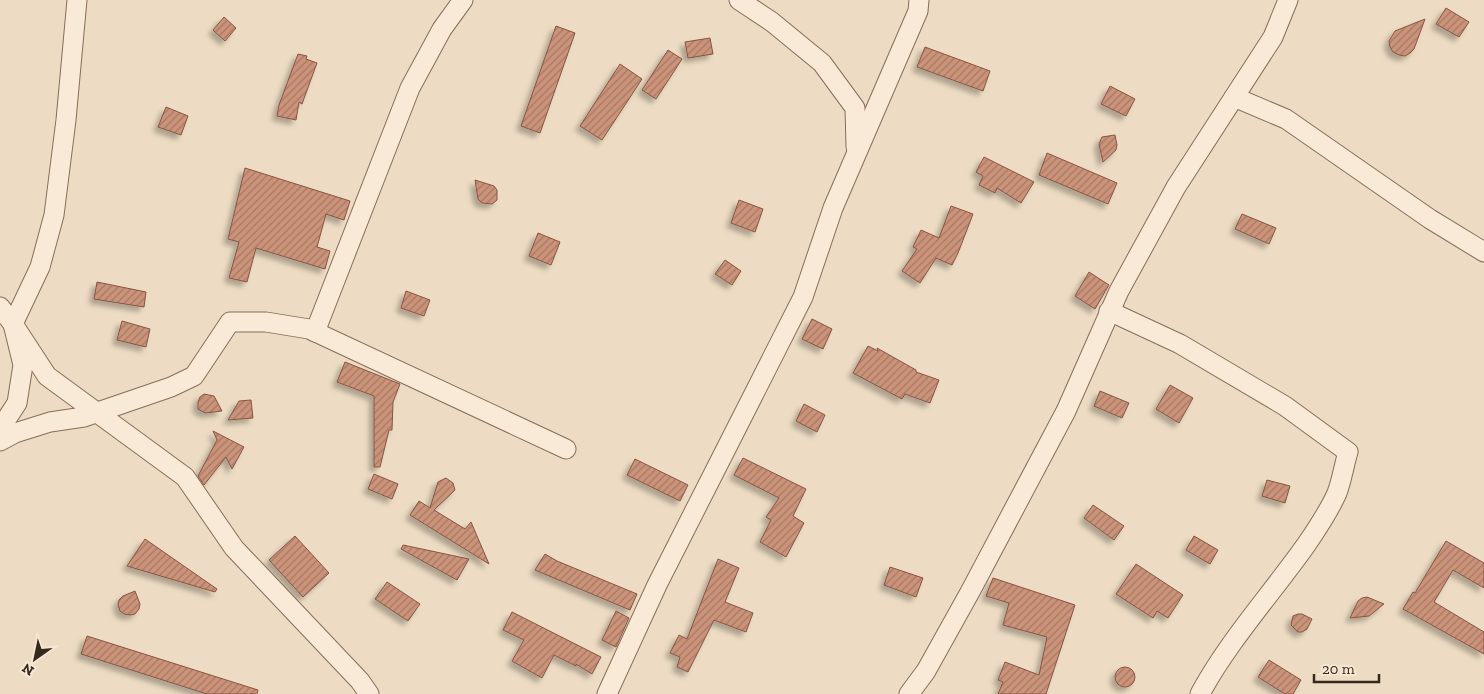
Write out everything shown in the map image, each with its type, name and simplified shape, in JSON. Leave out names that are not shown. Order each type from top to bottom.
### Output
[{"type":"street","points":[[0,429],[18,403],[23,365],[13,324],[40,268],[54,215],[66,120],[77,0]]},
{"type":"street","points":[[315,332],[410,88],[442,29],[463,0]]},
{"type":"street","points":[[740,0],[772,22],[822,63],[855,108],[856,153]]},
{"type":"street","points":[[607,694],[656,585],[803,297],[833,208],[918,11],[919,0]]},
{"type":"street","points":[[909,694],[926,671],[970,592],[1066,411],[1109,311],[1176,187],[1273,37],[1288,0]]},
{"type":"street","points":[[1234,96],[1286,120],[1430,219],[1484,252]]},
{"type":"street","points":[[0,307],[47,376],[185,477],[234,548],[360,681],[369,694]]},
{"type":"street","points":[[1109,311],[1188,348],[1285,406],[1348,452],[1337,492],[1316,530],[1282,579],[1238,636],[1200,694]]},
{"type":"street","points":[[0,441],[50,422],[84,417],[171,387],[194,376],[230,322],[266,322],[309,329],[566,448]]},
{"type":"building","points":[[1446,8],[1469,22],[1459,37],[1436,24]]},
{"type":"building","points":[[224,17],[236,28],[225,41],[213,30]]},
{"type":"building","points":[[1425,19],[1414,49],[1405,56],[1393,52],[1389,41],[1395,31]]},
{"type":"building","points":[[556,26],[575,33],[540,133],[521,126]]},
{"type":"building","points":[[710,38],[713,54],[688,58],[685,42]]},
{"type":"building","points":[[925,47],[990,71],[983,91],[917,67]]},
{"type":"building","points":[[668,50],[682,59],[656,99],[642,90]]},
{"type":"building","points":[[298,54],[307,56],[306,59],[317,63],[302,104],[299,102],[296,120],[277,116],[279,105]]},
{"type":"building","points":[[620,64],[642,79],[602,140],[580,126]]},
{"type":"building","points":[[1110,86],[1135,99],[1126,116],[1101,104]]},
{"type":"building","points":[[166,107],[188,116],[181,135],[158,127]]},
{"type":"building","points":[[1115,135],[1116,150],[1103,162],[1099,144],[1102,137]]},
{"type":"building","points":[[1047,153],[1117,183],[1108,204],[1039,175]]},
{"type":"building","points":[[984,157],[1034,182],[1021,203],[997,188],[995,193],[979,185],[983,176],[976,172]]},
{"type":"building","points":[[245,168],[350,201],[344,220],[326,214],[317,247],[330,251],[325,269],[256,248],[247,282],[229,278],[239,242],[228,239]]},
{"type":"building","points":[[475,180],[494,186],[497,190],[497,200],[492,204],[482,203],[478,199]]},
{"type":"building","points":[[739,200],[763,209],[755,232],[731,223]]},
{"type":"building","points":[[951,206],[973,214],[958,253],[952,265],[936,258],[920,283],[902,271],[917,249],[913,247],[921,230],[939,238]]},
{"type":"building","points":[[1242,214],[1276,228],[1269,244],[1235,229]]},
{"type":"building","points":[[538,233],[560,242],[551,265],[529,256]]},
{"type":"building","points":[[725,260],[741,271],[732,285],[715,274]]},
{"type":"building","points":[[1089,272],[1109,285],[1095,309],[1075,296]]},
{"type":"building","points":[[97,282],[146,292],[144,307],[94,299]]},
{"type":"building","points":[[406,291],[430,300],[424,316],[401,308]]},
{"type":"building","points":[[812,319],[832,329],[823,349],[802,339]]},
{"type":"building","points":[[122,321],[150,329],[146,347],[117,340]]},
{"type":"building","points":[[868,346],[878,351],[877,348],[916,370],[916,372],[939,380],[930,403],[905,394],[902,399],[853,373]]},
{"type":"building","points":[[345,362],[400,384],[393,402],[392,430],[389,430],[380,467],[374,467],[374,396],[337,382]]},
{"type":"building","points":[[1170,385],[1193,398],[1179,423],[1156,409]]},
{"type":"building","points":[[1100,391],[1129,403],[1122,418],[1094,406]]},
{"type":"building","points":[[204,394],[214,396],[222,411],[205,413],[198,409],[200,397]]},
{"type":"building","points":[[251,400],[253,418],[228,420],[239,401]]},
{"type":"building","points":[[804,404],[825,415],[817,432],[796,421]]},
{"type":"building","points":[[213,431],[244,447],[232,469],[226,457],[204,485],[198,476],[217,440]]},
{"type":"building","points":[[743,458],[806,489],[793,516],[804,523],[786,557],[760,542],[771,520],[766,517],[779,498],[734,475]]},
{"type":"building","points":[[635,459],[688,485],[680,501],[627,475]]},
{"type":"building","points":[[374,474],[398,484],[392,499],[368,489]]},
{"type":"building","points":[[446,478],[453,483],[455,490],[434,510],[465,529],[471,522],[489,564],[410,515],[419,501],[430,508],[438,482]]},
{"type":"building","points":[[1267,480],[1290,486],[1285,503],[1262,496]]},
{"type":"building","points":[[1093,505],[1124,526],[1114,540],[1084,518]]},
{"type":"building","points":[[295,536],[329,573],[303,597],[269,560]]},
{"type":"building","points":[[1194,536],[1218,550],[1210,564],[1186,550]]},
{"type":"building","points":[[145,539],[217,589],[215,592],[127,566]]},
{"type":"building","points":[[1446,541],[1484,563],[1484,588],[1453,570],[1434,602],[1484,632],[1484,654],[1403,609],[1413,592],[1415,593]]},
{"type":"building","points":[[403,545],[469,559],[457,580],[401,549]]},
{"type":"building","points":[[545,554],[557,561],[637,594],[630,610],[535,570]]},
{"type":"building","points":[[718,559],[739,568],[725,602],[753,613],[746,632],[714,620],[688,672],[677,667],[680,657],[670,653],[679,635],[687,639]]},
{"type":"building","points":[[1136,564],[1183,595],[1168,618],[1157,611],[1153,618],[1116,594]]},
{"type":"building","points":[[890,567],[923,578],[916,597],[884,585]]},
{"type":"building","points":[[993,578],[1075,605],[1046,694],[998,694],[1003,682],[998,680],[1005,662],[1039,675],[1047,637],[1003,625],[1009,603],[986,596]]},
{"type":"building","points":[[387,582],[420,604],[408,621],[375,599]]},
{"type":"building","points":[[135,591],[140,604],[139,609],[135,614],[124,614],[120,611],[119,600],[123,596]]},
{"type":"building","points":[[1367,597],[1384,604],[1369,616],[1350,618],[1358,601]]},
{"type":"building","points":[[616,611],[629,618],[616,647],[602,640]]},
{"type":"building","points":[[512,612],[601,657],[592,674],[576,664],[576,666],[554,655],[542,678],[512,661],[524,640],[503,630]]},
{"type":"building","points":[[1298,614],[1312,619],[1307,629],[1302,632],[1298,632],[1291,625],[1293,616]]},
{"type":"building","points":[[87,636],[258,690],[257,694],[207,694],[81,654]]},
{"type":"building","points":[[1269,660],[1301,680],[1293,694],[1285,694],[1258,677]]},
{"type":"building","points":[[1125,667],[1132,670],[1135,677],[1132,684],[1125,687],[1118,684],[1115,677],[1118,670]]}]
